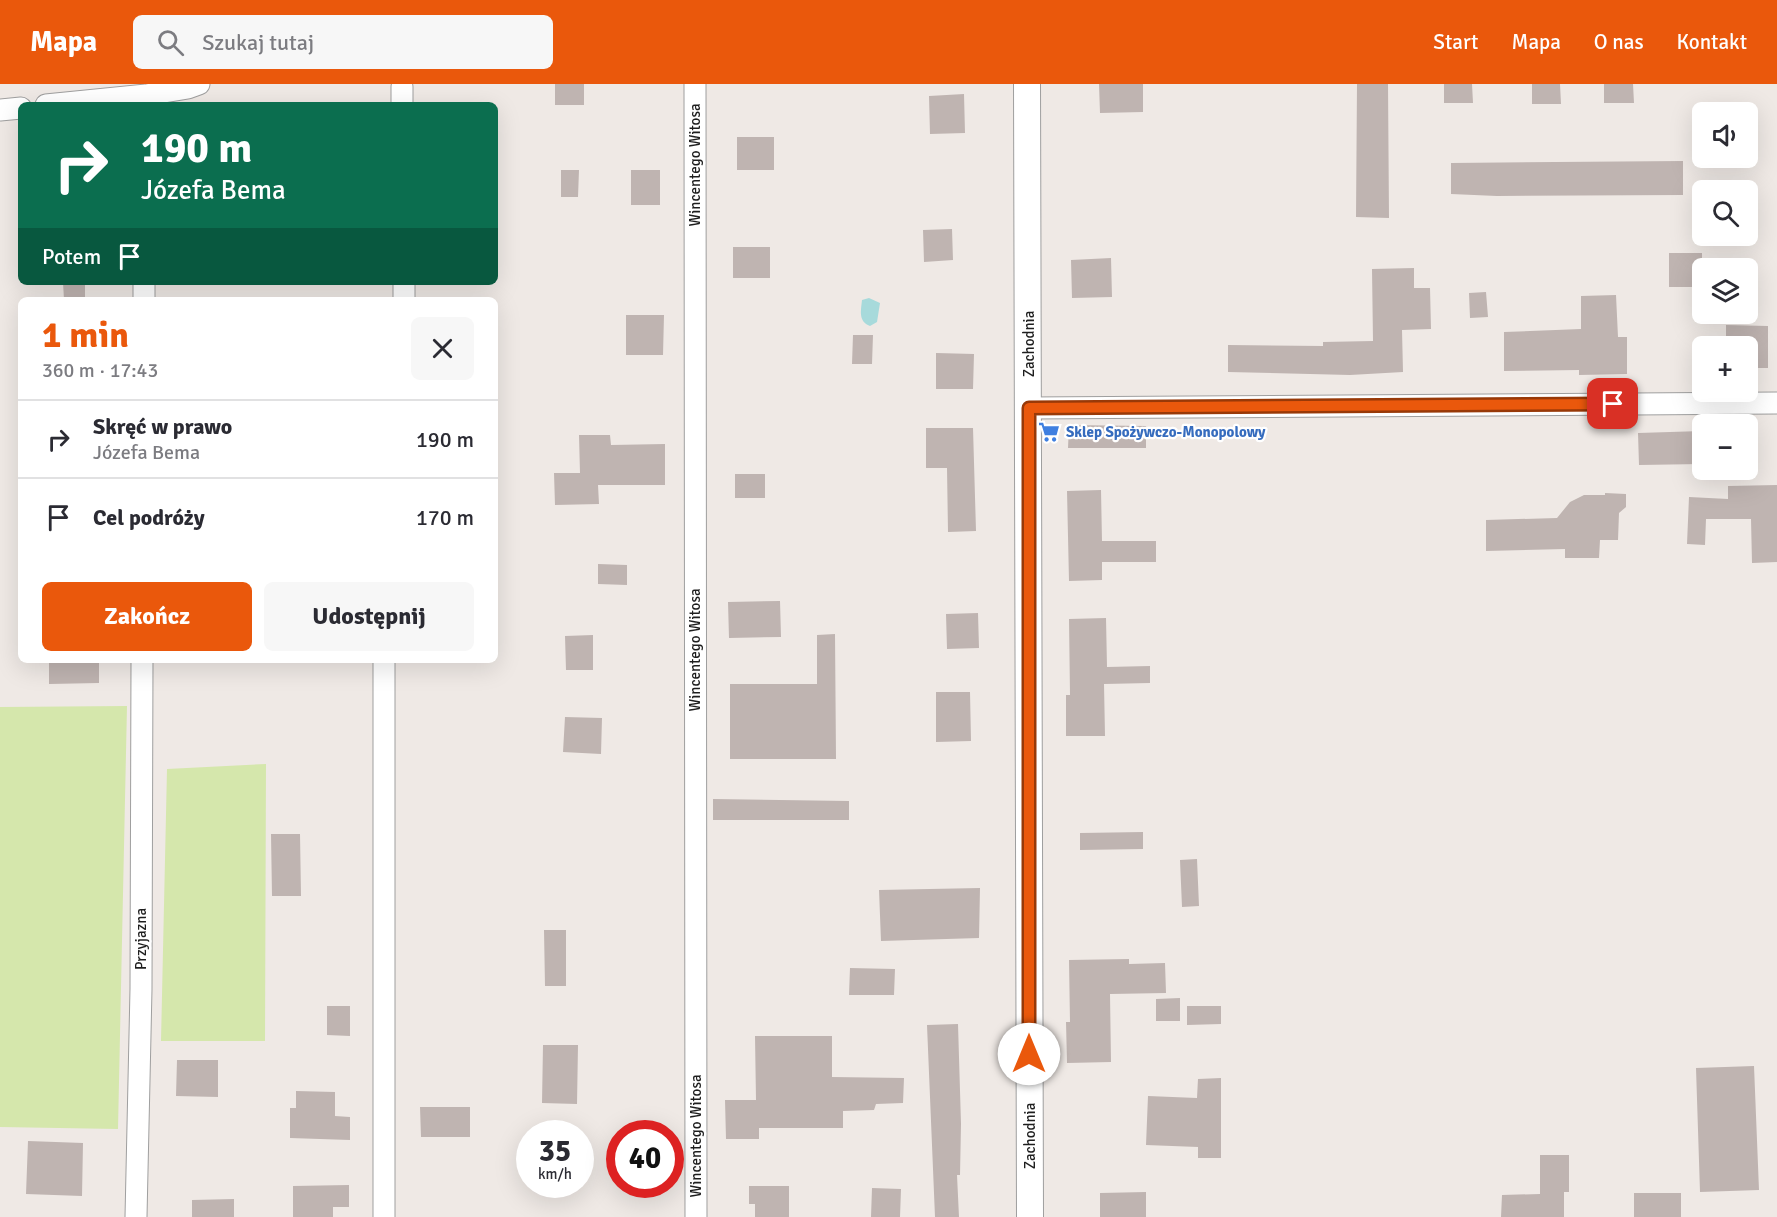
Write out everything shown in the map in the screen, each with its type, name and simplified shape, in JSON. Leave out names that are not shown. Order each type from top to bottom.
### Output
[{"type":"street","points":[[106,102],[146,100],[200,84]]},
{"type":"street","name":"Wincentego Witosa","points":[[695,84],[696,1217]]},
{"type":"street","name":"Zachodnia","points":[[1027,84],[1030,1217]]},
{"type":"street","points":[[0,110],[18,108]]},
{"type":"street","points":[[1029,408],[1777,403]]},
{"type":"street","name":"Przyjazna","points":[[136,1217],[141,978],[142,663]]},
{"type":"street","points":[[384,663],[384,1217]]},
{"type":"green space","points":[[127,706],[118,1129],[0,1127],[0,707]]},
{"type":"green space","points":[[266,764],[265,1041],[161,1041],[167,769]]},
{"type":"water","points":[[869,298],[880,303],[877,322],[870,326],[862,318],[861,312],[862,300]]},
{"type":"building","points":[[555,84],[584,84],[584,105],[555,105]]},
{"type":"building","points":[[1099,84],[1143,84],[1143,112],[1100,113]]},
{"type":"building","points":[[1357,84],[1388,84],[1389,218],[1356,217]]},
{"type":"building","points":[[1444,84],[1472,84],[1473,103],[1444,103]]},
{"type":"building","points":[[1532,84],[1560,84],[1561,104],[1532,104]]},
{"type":"building","points":[[1604,84],[1633,84],[1634,103],[1604,103]]},
{"type":"building","points":[[964,94],[965,133],[930,134],[929,96]]},
{"type":"building","points":[[737,137],[774,137],[774,170],[737,170]]},
{"type":"building","points":[[1683,161],[1683,195],[1497,196],[1451,194],[1451,163]]},
{"type":"building","points":[[561,170],[579,170],[578,197],[561,197]]},
{"type":"building","points":[[631,170],[660,170],[660,205],[631,205]]},
{"type":"building","points":[[952,229],[953,260],[924,262],[923,230]]},
{"type":"building","points":[[733,247],[770,247],[770,278],[733,278]]},
{"type":"building","points":[[1669,253],[1702,253],[1702,258],[1692,258],[1692,287],[1669,287]]},
{"type":"building","points":[[1111,258],[1112,297],[1072,298],[1071,260]]},
{"type":"building","points":[[1414,268],[1414,288],[1430,288],[1431,329],[1402,330],[1403,372],[1350,375],[1228,372],[1228,345],[1323,346],[1323,342],[1373,341],[1372,269]]},
{"type":"building","points":[[63,285],[85,285],[85,297],[64,297]]},
{"type":"building","points":[[1486,292],[1488,317],[1470,318],[1469,293]]},
{"type":"building","points":[[1616,295],[1618,337],[1627,337],[1627,374],[1579,375],[1579,370],[1504,371],[1504,332],[1581,329],[1581,296]]},
{"type":"building","points":[[626,315],[664,315],[663,355],[626,355]]},
{"type":"building","points":[[1726,325],[1768,326],[1768,368],[1758,368],[1758,336],[1726,336]]},
{"type":"building","points":[[853,335],[873,335],[872,364],[852,364]]},
{"type":"building","points":[[936,353],[974,354],[973,389],[936,389]]},
{"type":"building","points":[[1069,425],[1146,426],[1146,448],[1068,448]]},
{"type":"building","points":[[926,428],[973,428],[976,531],[948,532],[947,468],[926,468]]},
{"type":"building","points":[[1692,431],[1692,464],[1639,465],[1638,433]]},
{"type":"building","points":[[579,435],[610,435],[611,445],[665,444],[665,485],[598,485],[599,504],[555,505],[554,473],[580,473]]},
{"type":"building","points":[[735,474],[765,474],[765,498],[735,498]]},
{"type":"building","points":[[1777,485],[1777,562],[1752,563],[1751,519],[1706,519],[1705,545],[1687,544],[1689,497],[1728,499],[1728,486]]},
{"type":"building","points":[[1101,490],[1102,541],[1156,541],[1156,562],[1102,562],[1102,580],[1069,581],[1067,491]]},
{"type":"building","points":[[1605,493],[1626,494],[1626,507],[1619,513],[1618,540],[1600,540],[1599,558],[1565,558],[1565,549],[1486,551],[1486,520],[1557,518],[1570,502],[1584,495],[1605,495]]},
{"type":"building","points":[[598,564],[627,565],[627,585],[598,584]]},
{"type":"building","points":[[780,601],[781,637],[729,638],[728,602]]},
{"type":"building","points":[[978,613],[979,648],[947,649],[946,614]]},
{"type":"building","points":[[1106,618],[1107,667],[1150,666],[1150,683],[1104,684],[1105,736],[1066,736],[1066,695],[1070,695],[1069,619]]},
{"type":"building","points":[[835,634],[836,759],[730,759],[730,684],[817,684],[817,635]]},
{"type":"building","points":[[593,635],[593,670],[566,670],[565,636]]},
{"type":"building","points":[[49,663],[99,663],[99,683],[49,684]]},
{"type":"building","points":[[936,692],[970,692],[971,741],[936,742]]},
{"type":"building","points":[[565,717],[602,718],[601,754],[563,752]]},
{"type":"building","points":[[713,799],[849,801],[849,820],[713,820]]},
{"type":"building","points":[[1143,832],[1143,849],[1080,850],[1080,833]]},
{"type":"building","points":[[271,834],[300,834],[301,896],[272,896]]},
{"type":"building","points":[[1197,859],[1199,906],[1182,907],[1180,860]]},
{"type":"building","points":[[980,888],[979,938],[881,941],[879,890]]},
{"type":"building","points":[[544,930],[566,930],[566,986],[545,986]]},
{"type":"building","points":[[1129,959],[1129,964],[1165,963],[1166,993],[1110,994],[1111,1062],[1067,1063],[1066,1022],[1070,1022],[1069,960]]},
{"type":"building","points":[[850,968],[895,969],[894,995],[849,995]]},
{"type":"building","points":[[1180,998],[1180,1021],[1156,1021],[1156,999]]},
{"type":"building","points":[[327,1006],[350,1006],[350,1036],[327,1035]]},
{"type":"building","points":[[1187,1006],[1221,1006],[1221,1024],[1187,1025]]},
{"type":"building","points":[[958,1024],[961,1124],[960,1175],[957,1175],[959,1217],[935,1217],[927,1025]]},
{"type":"building","points":[[755,1036],[832,1036],[832,1077],[904,1078],[903,1103],[876,1104],[874,1110],[843,1111],[843,1128],[759,1128],[759,1139],[726,1139],[725,1100],[756,1100]]},
{"type":"building","points":[[543,1045],[578,1045],[577,1104],[542,1103]]},
{"type":"building","points":[[177,1060],[218,1060],[218,1097],[176,1096]]},
{"type":"building","points":[[1754,1066],[1759,1190],[1700,1192],[1696,1068]]},
{"type":"building","points":[[1221,1078],[1221,1158],[1198,1158],[1198,1147],[1146,1145],[1148,1096],[1197,1098],[1198,1079]]},
{"type":"building","points":[[296,1091],[335,1092],[335,1116],[350,1117],[350,1140],[290,1138],[290,1108],[296,1108]]},
{"type":"building","points":[[420,1107],[470,1107],[470,1137],[421,1137]]},
{"type":"building","points":[[28,1141],[83,1143],[82,1196],[26,1194]]},
{"type":"building","points":[[1540,1155],[1569,1155],[1569,1192],[1564,1192],[1564,1217],[1501,1217],[1502,1195],[1540,1194]]},
{"type":"building","points":[[349,1185],[349,1207],[333,1207],[333,1217],[293,1217],[293,1186]]},
{"type":"building","points":[[749,1186],[789,1186],[789,1217],[755,1217],[755,1204],[749,1204]]},
{"type":"building","points":[[872,1188],[901,1189],[900,1217],[871,1217]]},
{"type":"building","points":[[1146,1192],[1146,1217],[1100,1217],[1100,1193]]},
{"type":"building","points":[[1634,1193],[1681,1193],[1681,1217],[1634,1217]]},
{"type":"building","points":[[234,1199],[234,1217],[192,1217],[192,1200]]},
{"type":"place","name":"Sklep Spożywczo-Monopolowy","points":[[1049,432]]},
{"type":"route","points":[[1029,1054],[1029,408],[1613,404]]}]
